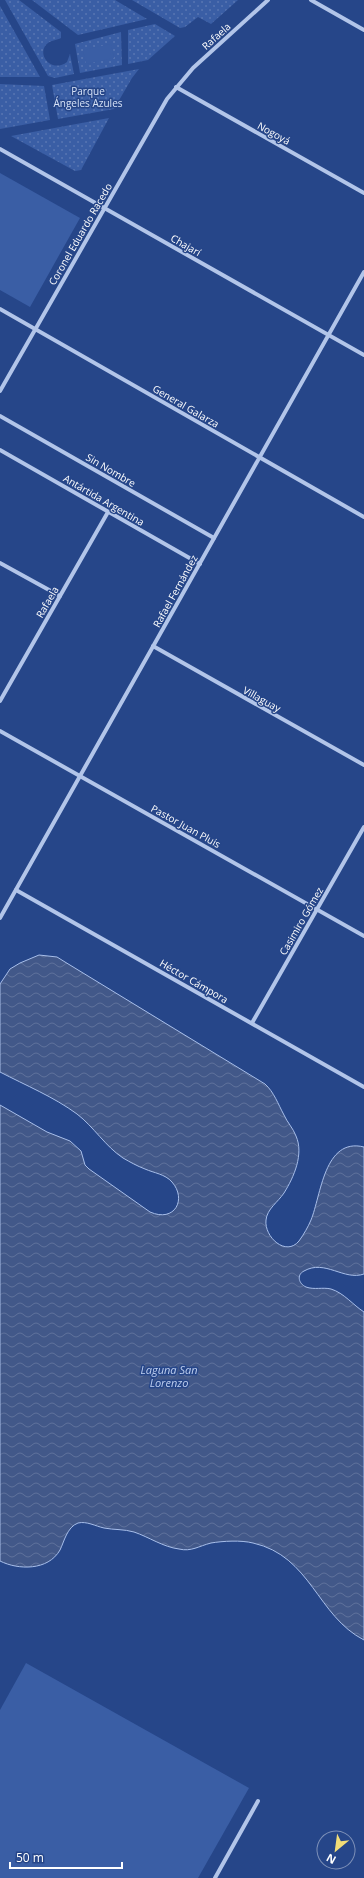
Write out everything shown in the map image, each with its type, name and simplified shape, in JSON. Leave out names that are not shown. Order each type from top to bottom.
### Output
[{"type":"street","name":"Rafaela","points":[[176,86],[193,68],[268,0]]},
{"type":"street","points":[[311,0],[364,30]]},
{"type":"street","name":"Nogoyá","points":[[176,86],[364,193]]},
{"type":"street","name":"Coronel Eduardo Racedo","points":[[0,391],[104,208],[176,86]]},
{"type":"street","name":"Chajarí","points":[[0,149],[364,355]]},
{"type":"street","name":"Rafael Fernández","points":[[0,918],[364,272]]},
{"type":"street","name":"General Galarza","points":[[0,309],[364,517]]},
{"type":"street","name":"Sin Nombre","points":[[0,416],[214,538]]},
{"type":"street","name":"Antártida Argentina","points":[[0,450],[200,564]]},
{"type":"street","name":"Rafaela","points":[[0,701],[108,512]]},
{"type":"street","points":[[0,563],[60,596]]},
{"type":"street","name":"Villaguay","points":[[153,646],[364,765]]},
{"type":"street","name":"Pastor Juan Pluis","points":[[0,730],[364,936]]},
{"type":"street","name":"Casimiro Gómez","points":[[252,1023],[364,827]]},
{"type":"street","name":"Héctor Cámpora","points":[[16,890],[364,1087]]},
{"type":"street","points":[[215,1878],[258,1801]]},
{"type":"green space","name":"Parque Ángeles Azules","points":[[5,0],[19,0],[61,32],[61,38],[48,43],[44,47],[44,57],[55,66],[67,62],[70,54],[74,74],[55,78],[48,76]]},
{"type":"green space","points":[[32,0],[115,0],[147,19],[78,35]]},
{"type":"green space","points":[[132,0],[238,0],[211,24],[198,17],[185,27],[180,28]]},
{"type":"green space","name":"Parque Ángeles Azules","points":[[0,6],[40,77],[0,77]]},
{"type":"green space","name":"Parque Ángeles Azules","points":[[155,24],[175,36],[148,60],[128,64],[128,30]]},
{"type":"green space","name":"Parque Ángeles Azules","points":[[121,32],[122,65],[80,73],[75,44]]},
{"type":"green space","points":[[111,44],[114,58],[86,64],[83,50]]},
{"type":"green space","name":"Parque Ángeles Azules","points":[[139,69],[114,109],[58,119],[52,85]]},
{"type":"green space","name":"Parque Ángeles Azules","points":[[0,84],[44,86],[50,120],[0,129]]},
{"type":"green space","name":"Parque Ángeles Azules","points":[[109,118],[81,170],[75,171],[11,136]]},
{"type":"green space","points":[[0,173],[80,218],[30,307],[0,290]]},
{"type":"green space","points":[[26,1663],[249,1788],[198,1878],[0,1878],[0,1710]]},
{"type":"water","name":"Laguna San Lorenzo","points":[[39,955],[57,957],[268,1087],[295,1133],[299,1150],[297,1165],[291,1180],[284,1193],[268,1212],[266,1220],[268,1233],[277,1243],[282,1246],[288,1247],[294,1245],[299,1241],[307,1228],[315,1210],[326,1171],[332,1159],[340,1151],[351,1146],[364,1147],[364,1274],[349,1275],[319,1267],[304,1271],[300,1275],[299,1279],[300,1282],[306,1287],[328,1288],[336,1291],[364,1312],[364,1640],[348,1629],[335,1617],[301,1573],[288,1560],[272,1550],[253,1543],[238,1541],[211,1543],[183,1550],[167,1546],[134,1532],[104,1528],[88,1523],[78,1523],[71,1528],[66,1535],[60,1550],[55,1557],[48,1562],[32,1567],[24,1567],[7,1564],[0,1561],[0,1105],[47,1132],[70,1141],[81,1151],[85,1165],[89,1169],[150,1212],[159,1215],[172,1212],[176,1208],[178,1202],[176,1189],[169,1179],[163,1175],[139,1167],[123,1158],[77,1114],[49,1097],[0,1072],[0,984],[10,969]]}]
